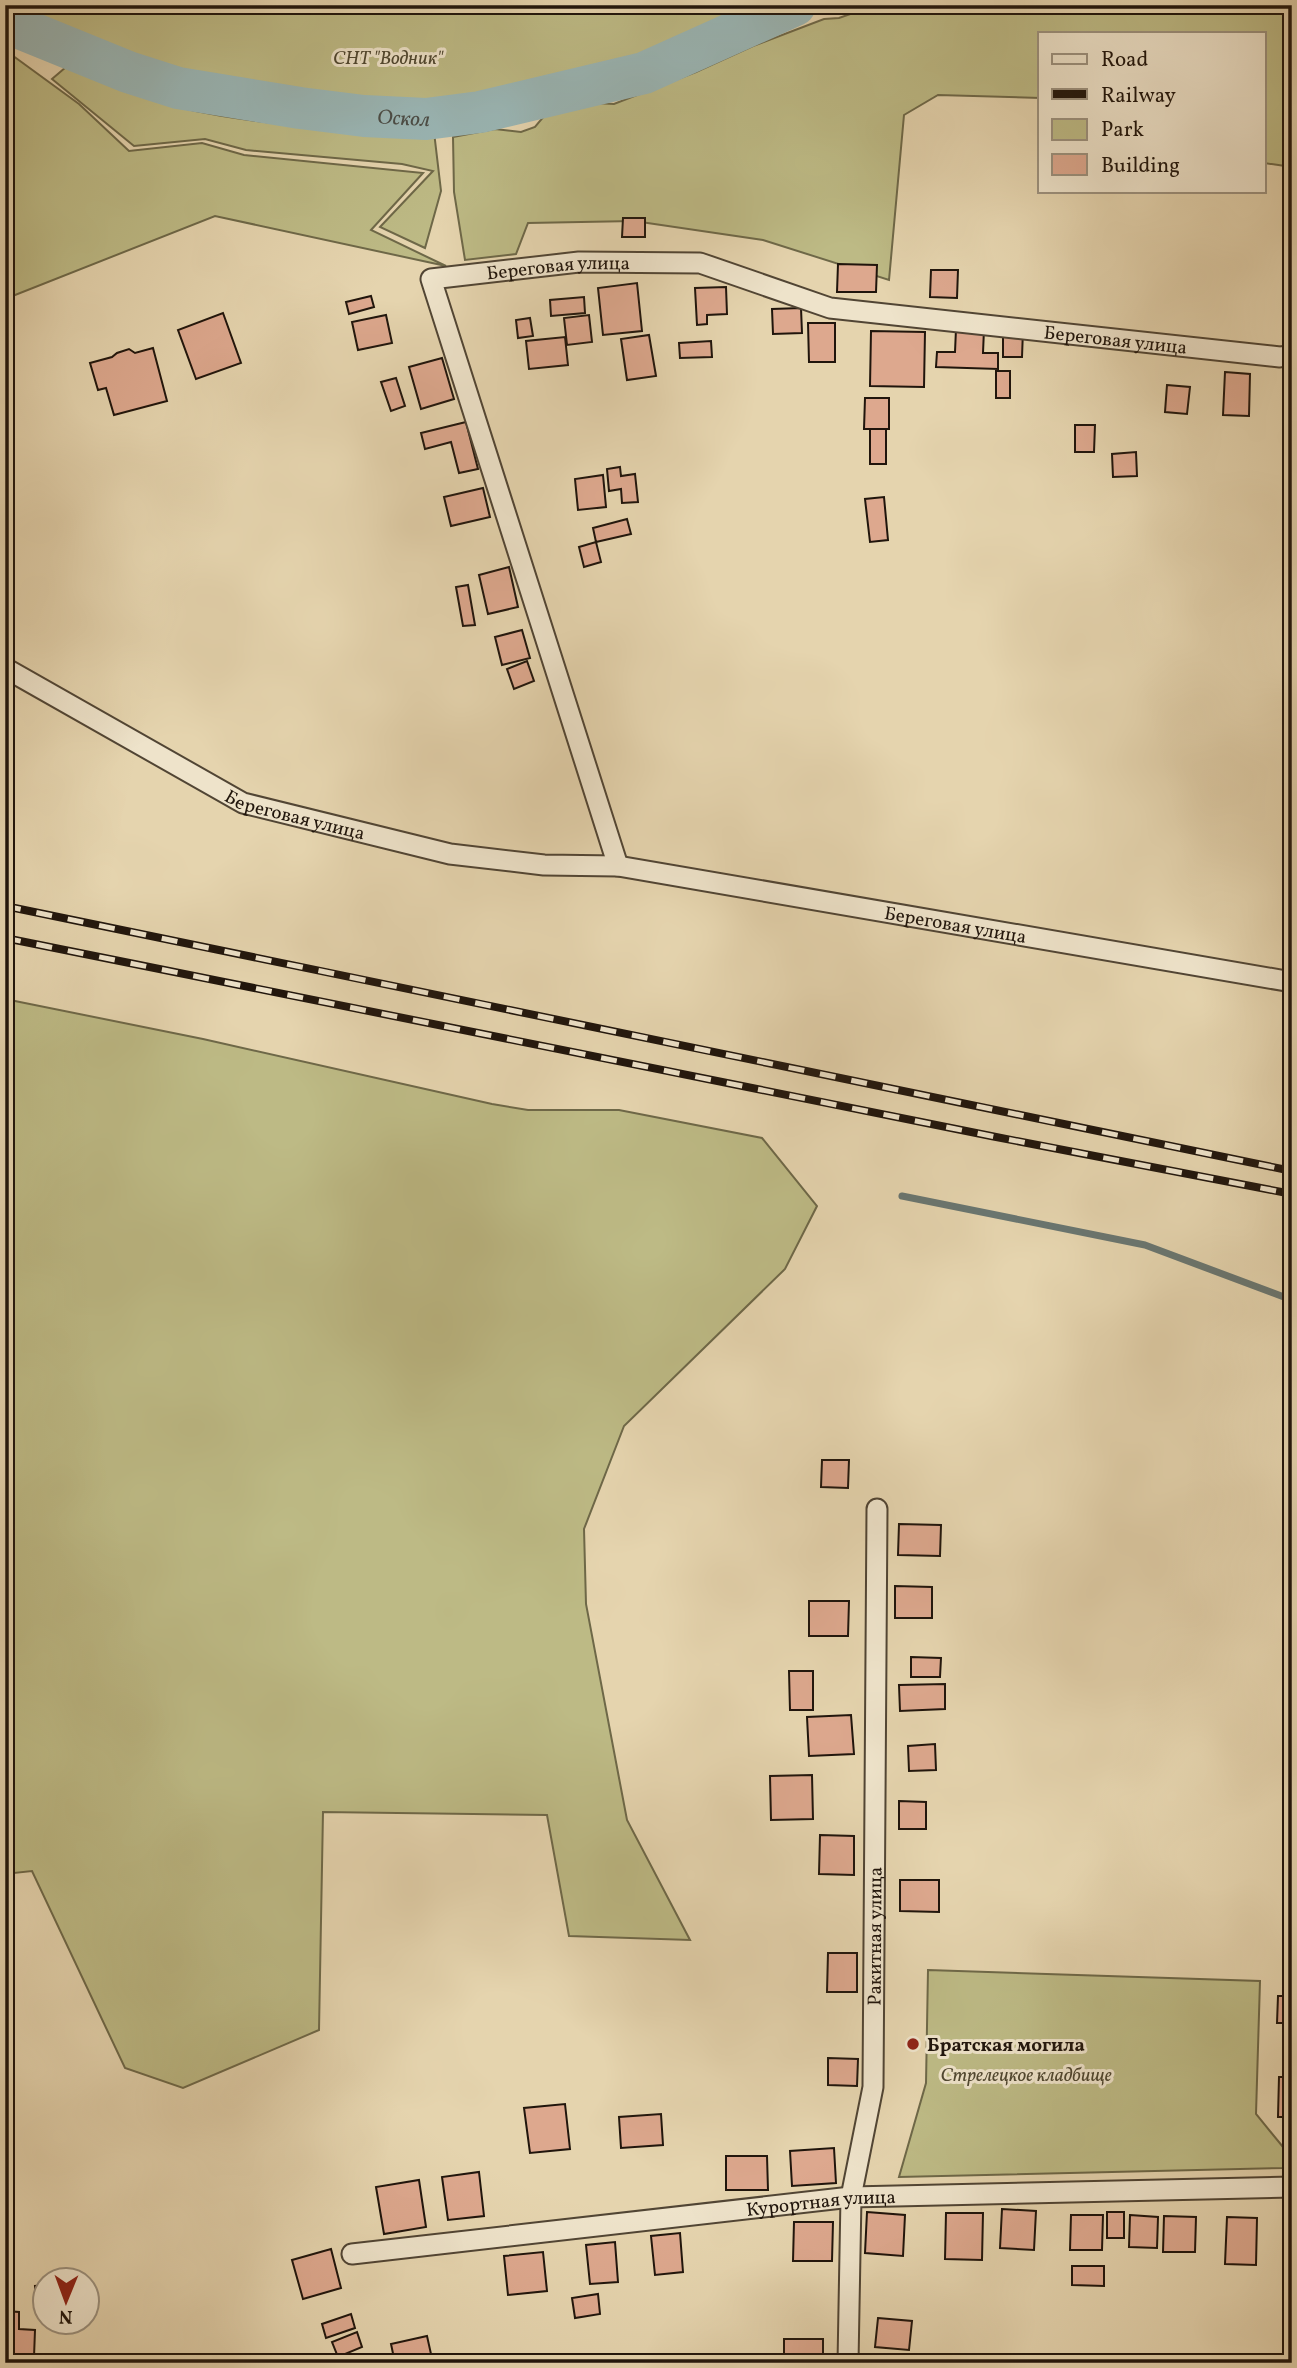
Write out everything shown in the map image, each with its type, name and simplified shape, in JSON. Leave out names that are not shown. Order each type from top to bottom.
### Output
[{"type":"street","name":"Береговая улица","points":[[618,866],[431,279],[579,262],[701,263],[830,308],[1280,357],[1292,355]]},
{"type":"street","name":"Береговая улица","points":[[5,668],[243,803],[450,854],[544,865],[618,866],[1292,982]]},
{"type":"street","name":"Ракитная улица","points":[[848,2363],[851,2197],[873,2087],[877,1509]]},
{"type":"street","name":"Курортная улица","points":[[352,2254],[851,2197],[1292,2188]]},
{"type":"green space","name":"СНТ \"Водник\"","points":[[5,5],[771,5],[713,34],[643,62],[592,76],[428,108],[365,107],[185,79],[84,46],[5,13]]},
{"type":"green space","points":[[876,5],[1292,5],[1292,167],[1266,163],[1266,32],[1038,32],[1038,98],[938,95],[904,115],[889,280],[763,240],[634,221],[528,223],[516,254],[465,260],[454,192],[453,137],[495,129],[521,132],[535,127],[550,109],[594,103],[614,104],[753,46],[824,19],[839,18]]},
{"type":"green space","points":[[5,50],[79,104],[129,151],[202,143],[244,155],[423,173],[371,230],[446,266],[215,216],[5,299]]},
{"type":"green space","points":[[73,61],[107,83],[148,99],[194,111],[292,125],[434,132],[441,191],[425,248],[380,227],[433,171],[402,164],[246,150],[205,139],[134,146],[52,79]]},
{"type":"green space","points":[[5,999],[203,1039],[492,1104],[528,1110],[619,1110],[762,1138],[817,1206],[785,1269],[624,1426],[584,1529],[586,1604],[627,1820],[690,1940],[569,1936],[547,1815],[323,1812],[319,2030],[183,2088],[125,2068],[32,1871],[5,1874]]},
{"type":"green space","name":"Стрелецкое кладбище","points":[[928,1970],[1260,1981],[1256,2114],[1283,2147],[1284,2168],[899,2177],[926,2083]]},
{"type":"building","points":[[623,218],[645,218],[645,237],[622,237]]},
{"type":"building","points":[[838,264],[877,265],[876,292],[837,292]]},
{"type":"building","points":[[931,270],[958,270],[957,298],[930,297]]},
{"type":"building","points":[[637,283],[642,331],[603,335],[598,288]]},
{"type":"building","points":[[726,287],[727,314],[707,315],[707,324],[697,325],[695,288]]},
{"type":"building","points":[[371,296],[374,307],[349,314],[346,302]]},
{"type":"building","points":[[584,297],[585,313],[551,316],[550,300]]},
{"type":"building","points":[[801,308],[802,333],[773,334],[772,309]]},
{"type":"building","points":[[223,313],[241,363],[196,379],[178,330]]},
{"type":"building","points":[[386,315],[392,343],[358,350],[352,322]]},
{"type":"building","points":[[589,315],[592,342],[567,345],[564,318]]},
{"type":"building","points":[[530,318],[533,336],[518,338],[516,320]]},
{"type":"building","points":[[808,323],[835,323],[835,362],[809,362]]},
{"type":"building","points":[[956,329],[984,329],[983,353],[998,353],[998,369],[936,367],[937,352],[955,352]]},
{"type":"building","points":[[1003,330],[1023,330],[1022,357],[1003,357]]},
{"type":"building","points":[[871,331],[925,332],[924,387],[870,386]]},
{"type":"building","points":[[649,335],[656,376],[627,380],[621,339]]},
{"type":"building","points":[[565,337],[568,365],[529,369],[526,341]]},
{"type":"building","points":[[711,341],[712,357],[680,358],[679,343]]},
{"type":"building","points":[[153,348],[167,401],[114,415],[106,388],[98,390],[90,363],[129,349],[135,353]]},
{"type":"building","points":[[442,358],[454,399],[421,409],[409,367]]},
{"type":"building","points":[[996,371],[1010,371],[1010,398],[996,398]]},
{"type":"building","points":[[1225,372],[1250,374],[1249,416],[1223,415]]},
{"type":"building","points":[[396,378],[405,406],[391,411],[381,382]]},
{"type":"building","points":[[1167,385],[1190,387],[1187,414],[1165,412]]},
{"type":"building","points":[[865,398],[889,398],[889,429],[864,429]]},
{"type":"building","points":[[466,422],[478,469],[459,473],[451,442],[425,449],[421,433]]},
{"type":"building","points":[[1075,425],[1095,425],[1094,452],[1075,452]]},
{"type":"building","points":[[870,429],[886,429],[886,464],[870,464]]},
{"type":"building","points":[[1136,452],[1137,476],[1113,477],[1112,454]]},
{"type":"building","points":[[620,467],[621,476],[635,474],[638,502],[622,503],[621,489],[609,491],[607,469]]},
{"type":"building","points":[[603,475],[606,507],[578,510],[575,479]]},
{"type":"building","points":[[483,488],[490,517],[451,526],[444,497]]},
{"type":"building","points":[[884,497],[888,540],[870,542],[865,499]]},
{"type":"building","points":[[627,519],[631,534],[596,542],[593,528]]},
{"type":"building","points":[[596,542],[601,562],[584,567],[579,547]]},
{"type":"building","points":[[509,567],[518,607],[488,614],[479,575]]},
{"type":"building","points":[[468,585],[475,625],[463,626],[456,587]]},
{"type":"building","points":[[522,630],[530,658],[502,665],[495,637]]},
{"type":"building","points":[[527,661],[534,681],[514,689],[507,669]]},
{"type":"building","points":[[822,1460],[849,1460],[848,1488],[821,1487]]},
{"type":"building","points":[[899,1524],[941,1525],[940,1556],[898,1555]]},
{"type":"building","points":[[895,1586],[932,1587],[932,1618],[895,1618]]},
{"type":"building","points":[[809,1601],[849,1601],[848,1636],[809,1636]]},
{"type":"building","points":[[911,1657],[941,1658],[940,1677],[911,1677]]},
{"type":"building","points":[[789,1671],[813,1671],[813,1710],[790,1710]]},
{"type":"building","points":[[945,1684],[945,1709],[900,1711],[899,1685]]},
{"type":"building","points":[[851,1715],[854,1754],[809,1756],[807,1717]]},
{"type":"building","points":[[935,1744],[936,1770],[909,1771],[908,1746]]},
{"type":"building","points":[[812,1775],[813,1819],[771,1820],[770,1776]]},
{"type":"building","points":[[899,1801],[926,1802],[926,1829],[899,1829]]},
{"type":"building","points":[[820,1835],[854,1836],[854,1875],[819,1874]]},
{"type":"building","points":[[900,1880],[939,1880],[939,1912],[900,1911]]},
{"type":"building","points":[[828,1953],[857,1953],[857,1992],[827,1992]]},
{"type":"building","points":[[1278,1996],[1292,1996],[1292,2023],[1277,2023]]},
{"type":"building","points":[[828,2058],[858,2059],[857,2086],[828,2085]]},
{"type":"building","points":[[1290,2062],[1292,2136],[1288,2136],[1289,2117],[1278,2117],[1279,2077],[1289,2077]]},
{"type":"building","points":[[565,2104],[570,2149],[530,2153],[524,2108]]},
{"type":"building","points":[[661,2114],[663,2145],[621,2148],[619,2117]]},
{"type":"building","points":[[834,2148],[836,2183],[792,2186],[790,2151]]},
{"type":"building","points":[[726,2156],[767,2156],[768,2190],[726,2190]]},
{"type":"building","points":[[479,2172],[484,2216],[448,2220],[442,2177]]},
{"type":"building","points":[[419,2180],[426,2227],[384,2234],[376,2187]]},
{"type":"building","points":[[1002,2209],[1036,2211],[1034,2250],[1000,2248]]},
{"type":"building","points":[[867,2212],[905,2215],[903,2256],[865,2253]]},
{"type":"building","points":[[1107,2212],[1124,2212],[1124,2238],[1107,2238]]},
{"type":"building","points":[[946,2213],[983,2213],[982,2260],[945,2259]]},
{"type":"building","points":[[1071,2215],[1103,2215],[1102,2250],[1070,2250]]},
{"type":"building","points":[[1130,2215],[1158,2217],[1157,2248],[1129,2247]]},
{"type":"building","points":[[1164,2216],[1196,2217],[1195,2252],[1163,2252]]},
{"type":"building","points":[[1227,2217],[1257,2218],[1256,2265],[1225,2264]]},
{"type":"building","points":[[794,2222],[833,2222],[832,2261],[793,2261]]},
{"type":"building","points":[[680,2233],[683,2272],[655,2275],[651,2236]]},
{"type":"building","points":[[615,2242],[618,2282],[590,2284],[586,2245]]},
{"type":"building","points":[[331,2249],[341,2288],[303,2299],[292,2260]]},
{"type":"building","points":[[543,2252],[547,2291],[508,2295],[504,2256]]},
{"type":"building","points":[[1072,2266],[1104,2266],[1104,2286],[1072,2285]]},
{"type":"building","points":[[598,2294],[600,2314],[575,2318],[572,2298]]},
{"type":"building","points":[[5,2311],[19,2312],[19,2329],[32,2330],[32,2336],[35,2336],[34,2357],[12,2356],[13,2333],[5,2333]]},
{"type":"building","points":[[351,2314],[355,2328],[326,2338],[322,2324]]},
{"type":"building","points":[[878,2318],[912,2321],[909,2350],[875,2347]]},
{"type":"building","points":[[357,2332],[362,2347],[338,2357],[332,2342]]},
{"type":"building","points":[[427,2336],[433,2363],[395,2363],[391,2344]]},
{"type":"building","points":[[784,2339],[823,2339],[823,2363],[784,2363]]},
{"type":"waterway","name":"Оскол","points":[[5,22],[128,72],[178,88],[300,108],[364,116],[426,119],[480,112],[644,73],[795,5]]},
{"type":"waterway","points":[[902,1196],[1145,1245],[1292,1300]]},
{"type":"railway","points":[[5,906],[1292,1171]]},
{"type":"railway","points":[[5,938],[1292,1194]]},
{"type":"place","name":"Братская могила","points":[[913,2044]]}]
